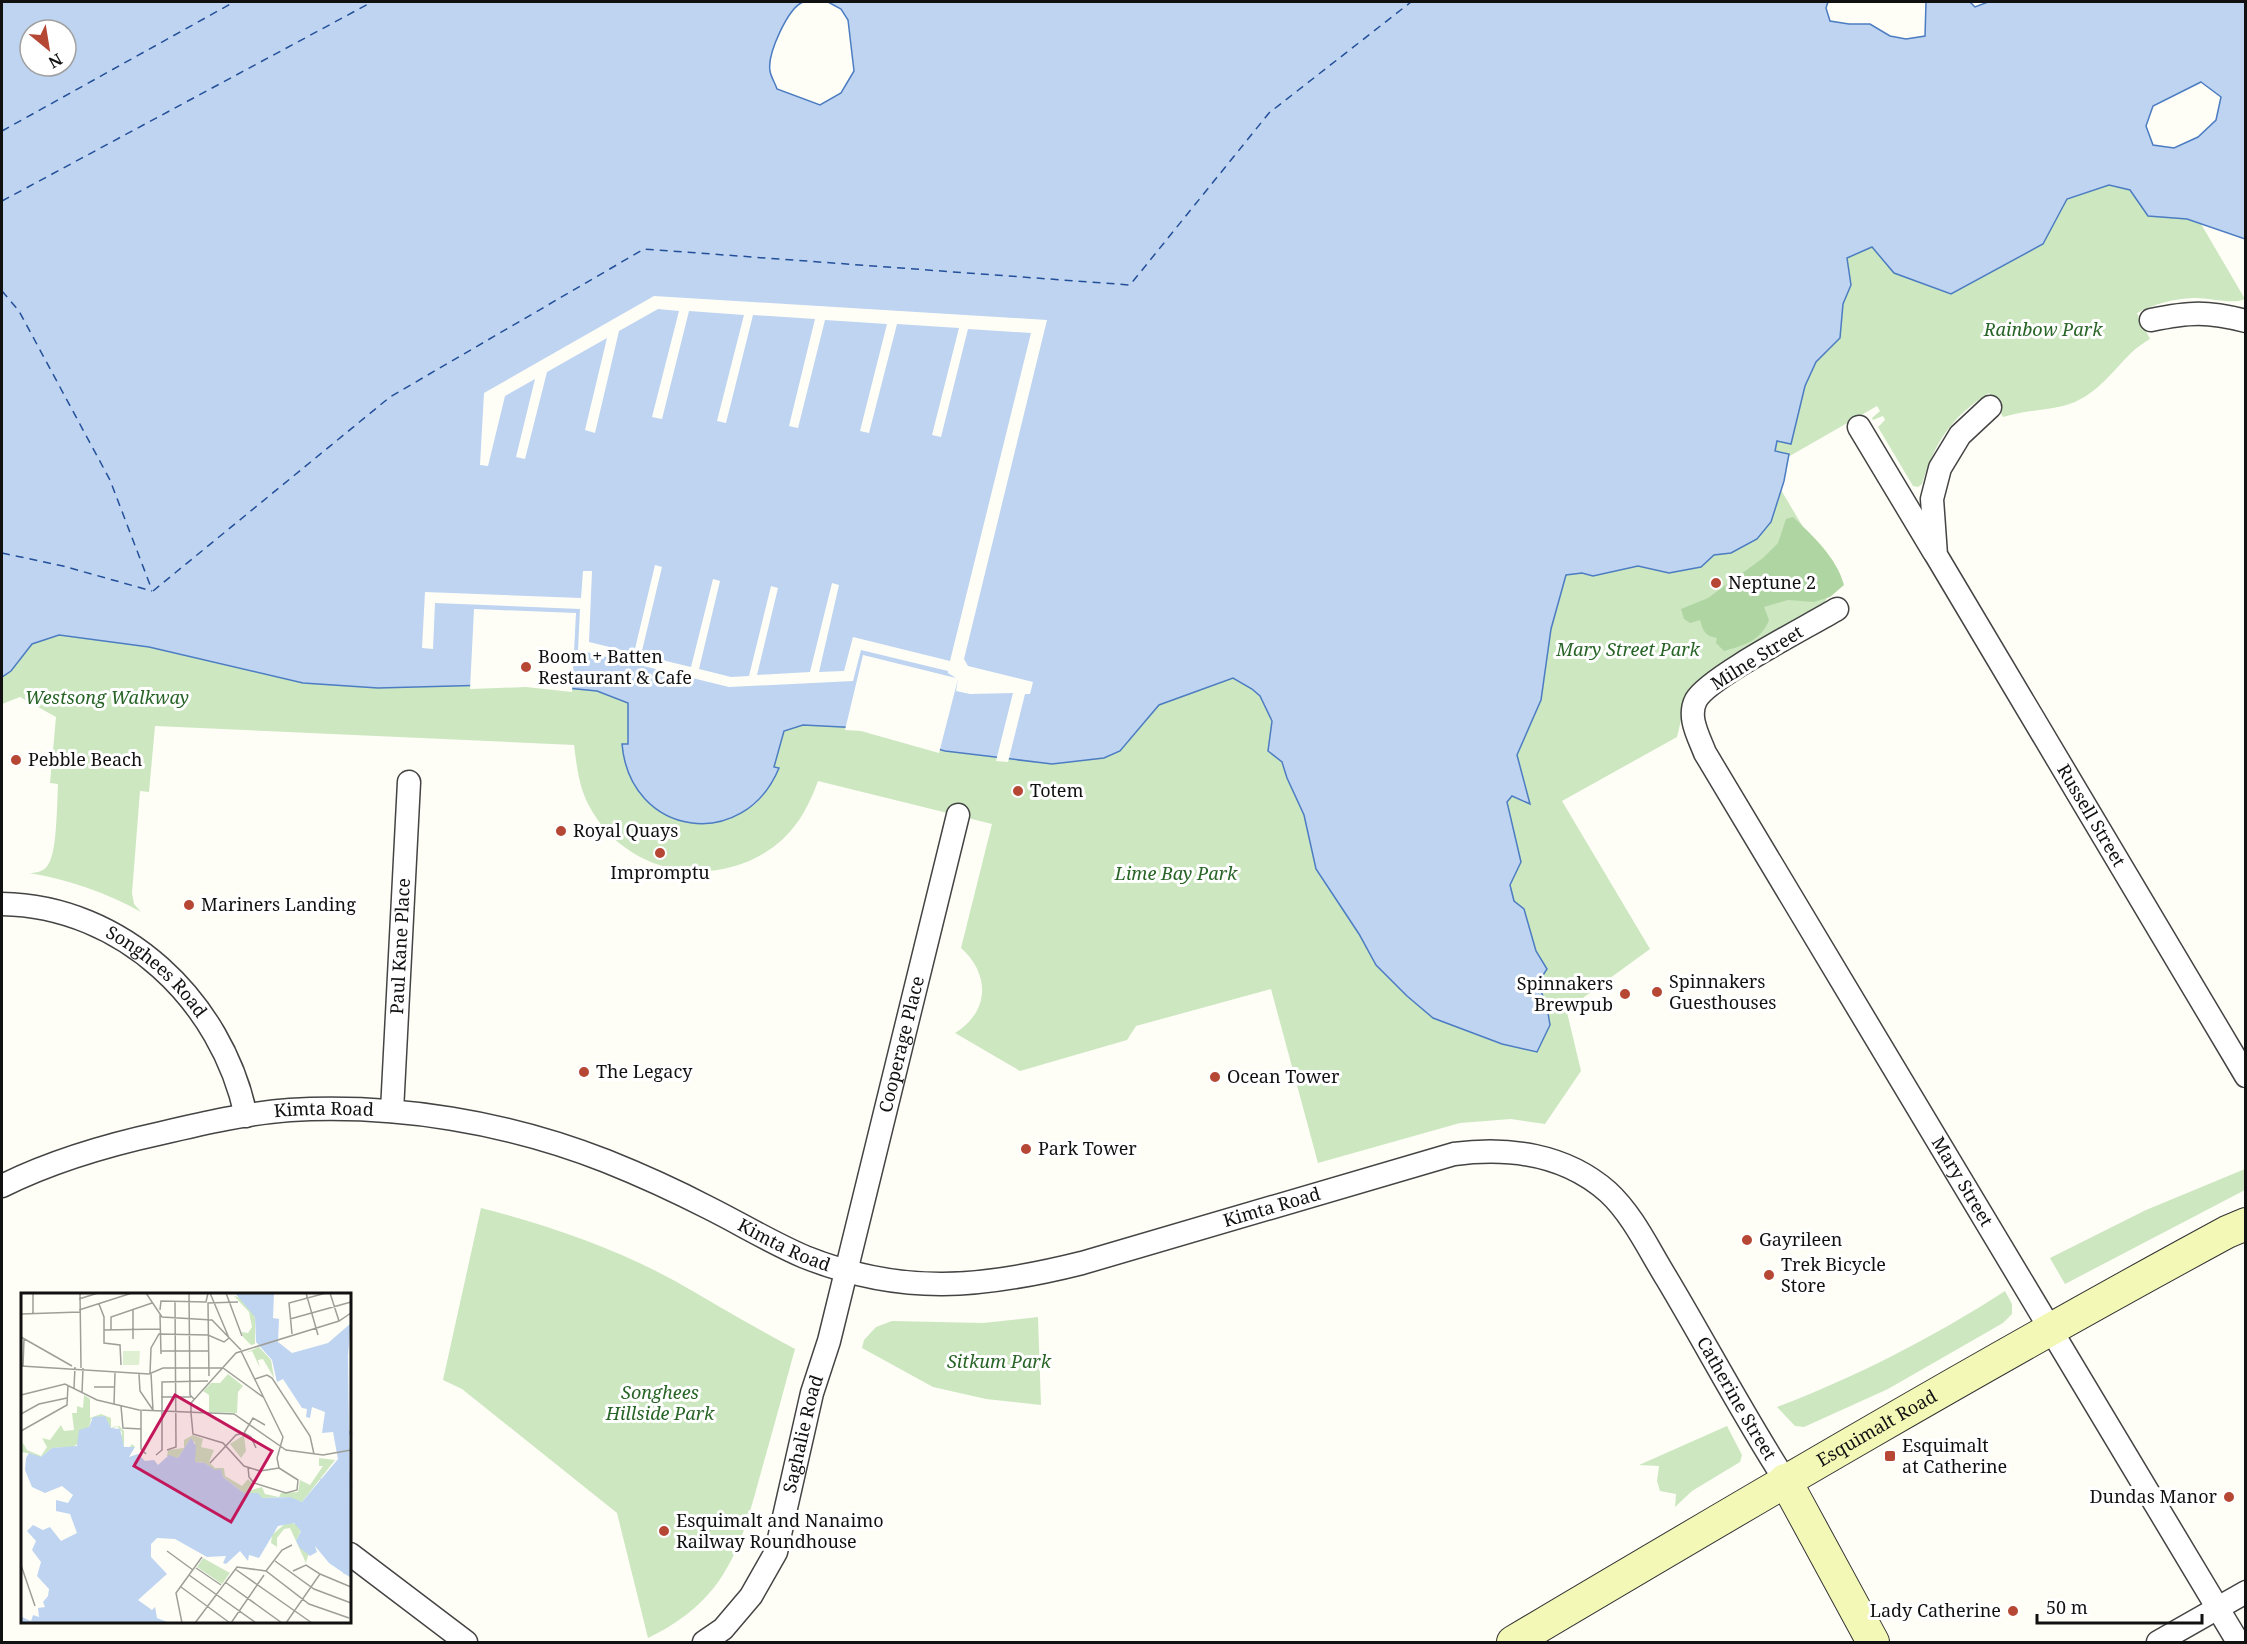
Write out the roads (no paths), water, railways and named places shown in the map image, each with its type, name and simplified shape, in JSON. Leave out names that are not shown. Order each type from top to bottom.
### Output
[{"type":"main road","name":"Esquimalt Road","points":[[1513,1642],[1785,1480],[2051,1328],[2227,1232],[2246,1224]]},
{"type":"main road","name":"Catherine Street","points":[[1785,1480],[1873,1642]]},
{"type":"street","points":[[2151,320],[2186,313],[2219,314],[2246,321]]},
{"type":"street","name":"Russell Street","points":[[1936,555],[1932,499],[1941,468],[1960,435],[1990,407]]},
{"type":"street","name":"Russell Street","points":[[1859,427],[2246,1077]]},
{"type":"street","name":"Milne Street","points":[[1692,718],[1696,699],[1719,678],[1837,609]]},
{"type":"street","name":"Mary Street","points":[[1692,718],[1705,753],[2238,1642]]},
{"type":"street","name":"Paul Kane Place","points":[[392,1111],[409,782]]},
{"type":"street","name":"Cooperage Place","points":[[847,1271],[958,815]]},
{"type":"street","name":"Songhees Road","points":[[2,904],[32,907],[81,920],[126,941],[166,972],[200,1009],[214,1031],[236,1076],[246,1116]]},
{"type":"street","name":"Kimta Road","points":[[2,1186],[65,1160],[127,1141],[246,1116],[287,1110],[334,1108],[392,1111],[501,1129],[584,1154],[661,1185],[803,1256],[847,1271],[890,1281],[934,1284],[984,1283],[1029,1276],[1082,1263],[1454,1154],[1504,1151],[1541,1156],[1577,1171]]},
{"type":"street","name":"Catherine Street","points":[[1577,1171],[1608,1192],[1635,1225],[1785,1480]]},
{"type":"street","name":"Saghalie Road","points":[[704,1642],[723,1629],[751,1596],[776,1552],[812,1394],[829,1341],[847,1271]]},
{"type":"street","points":[[351,1555],[466,1642]]},
{"type":"street","points":[[2158,1642],[2246,1592]]},
{"type":"water","points":[[2,2],[803,2],[791,13],[780,32],[772,54],[770,71],[777,89],[820,105],[841,93],[854,71],[848,20],[841,9],[828,2],[1828,2],[1826,8],[1830,21],[1870,24],[1890,36],[1906,39],[1925,36],[1926,2],[1970,2],[1975,7],[1988,2],[2245,2],[2245,239],[2187,219],[2148,216],[2130,190],[2109,185],[2067,199],[2043,244],[1951,294],[1894,273],[1872,247],[1847,258],[1851,285],[1843,304],[1840,338],[1816,362],[1805,386],[1791,444],[1777,441],[1775,451],[1789,454],[1784,481],[1771,522],[1757,539],[1731,553],[1714,555],[1701,567],[1669,573],[1638,566],[1593,576],[1582,573],[1566,575],[1551,629],[1541,700],[1517,755],[1530,804],[1512,796],[1507,802],[1521,862],[1510,885],[1514,901],[1524,909],[1536,951],[1547,969],[1538,983],[1547,1007],[1550,1025],[1537,1052],[1502,1044],[1433,1018],[1376,965],[1359,934],[1316,869],[1304,815],[1282,762],[1268,751],[1272,721],[1260,696],[1233,678],[1159,705],[1120,751],[1104,758],[1052,764],[945,751],[862,728],[803,725],[784,731],[774,767],[779,768],[763,795],[741,813],[716,822],[690,823],[666,815],[645,799],[630,775],[622,744],[628,744],[628,703],[597,691],[526,684],[378,688],[303,683],[149,647],[59,635],[32,644],[11,671],[2,677]],"holes":[[[2201,82],[2221,97],[2216,120],[2198,137],[2174,148],[2153,145],[2146,126],[2153,106]]]},
{"type":"place","name":"Neptune 2","points":[[1716,583]]},
{"type":"place","name":"Boom + Batten Restaurant & Cafe","points":[[526,667]]},
{"type":"place","name":"Pebble Beach","points":[[16,760]]},
{"type":"place","name":"Totem","points":[[1018,791]]},
{"type":"place","name":"Royal Quays","points":[[561,831]]},
{"type":"place","name":"Impromptu","points":[[660,853]]},
{"type":"place","name":"Mariners Landing","points":[[189,905]]},
{"type":"place","name":"Spinnakers Guesthouses","points":[[1657,992]]},
{"type":"place","name":"Spinnakers Brewpub","points":[[1625,994]]},
{"type":"place","name":"The Legacy","points":[[584,1072]]},
{"type":"place","name":"Ocean Tower","points":[[1215,1077]]},
{"type":"place","name":"Park Tower","points":[[1026,1149]]},
{"type":"place","name":"Gayrileen","points":[[1747,1240]]},
{"type":"place","name":"Trek Bicycle Store","points":[[1769,1275]]},
{"type":"place","name":"Esquimalt at Catherine","points":[[1890,1456]]},
{"type":"place","name":"Dundas Manor","points":[[2229,1497]]},
{"type":"place","name":"Esquimalt and Nanaimo Railway Roundhouse","points":[[664,1531]]},
{"type":"place","name":"Lady Catherine","points":[[2013,1611]]},
{"type":"park label","name":"Rainbow Park","points":[[2043,330]]},
{"type":"park label","name":"Mary Street Park","points":[[1628,650]]},
{"type":"park label","name":"Westsong Walkway","points":[[107,698]]},
{"type":"park label","name":"Lime Bay Park","points":[[1176,874]]},
{"type":"park label","name":"Sitkum Park","points":[[999,1362]]},
{"type":"park label","name":"Songhees Hillside Park","points":[[660,1403]]}]
